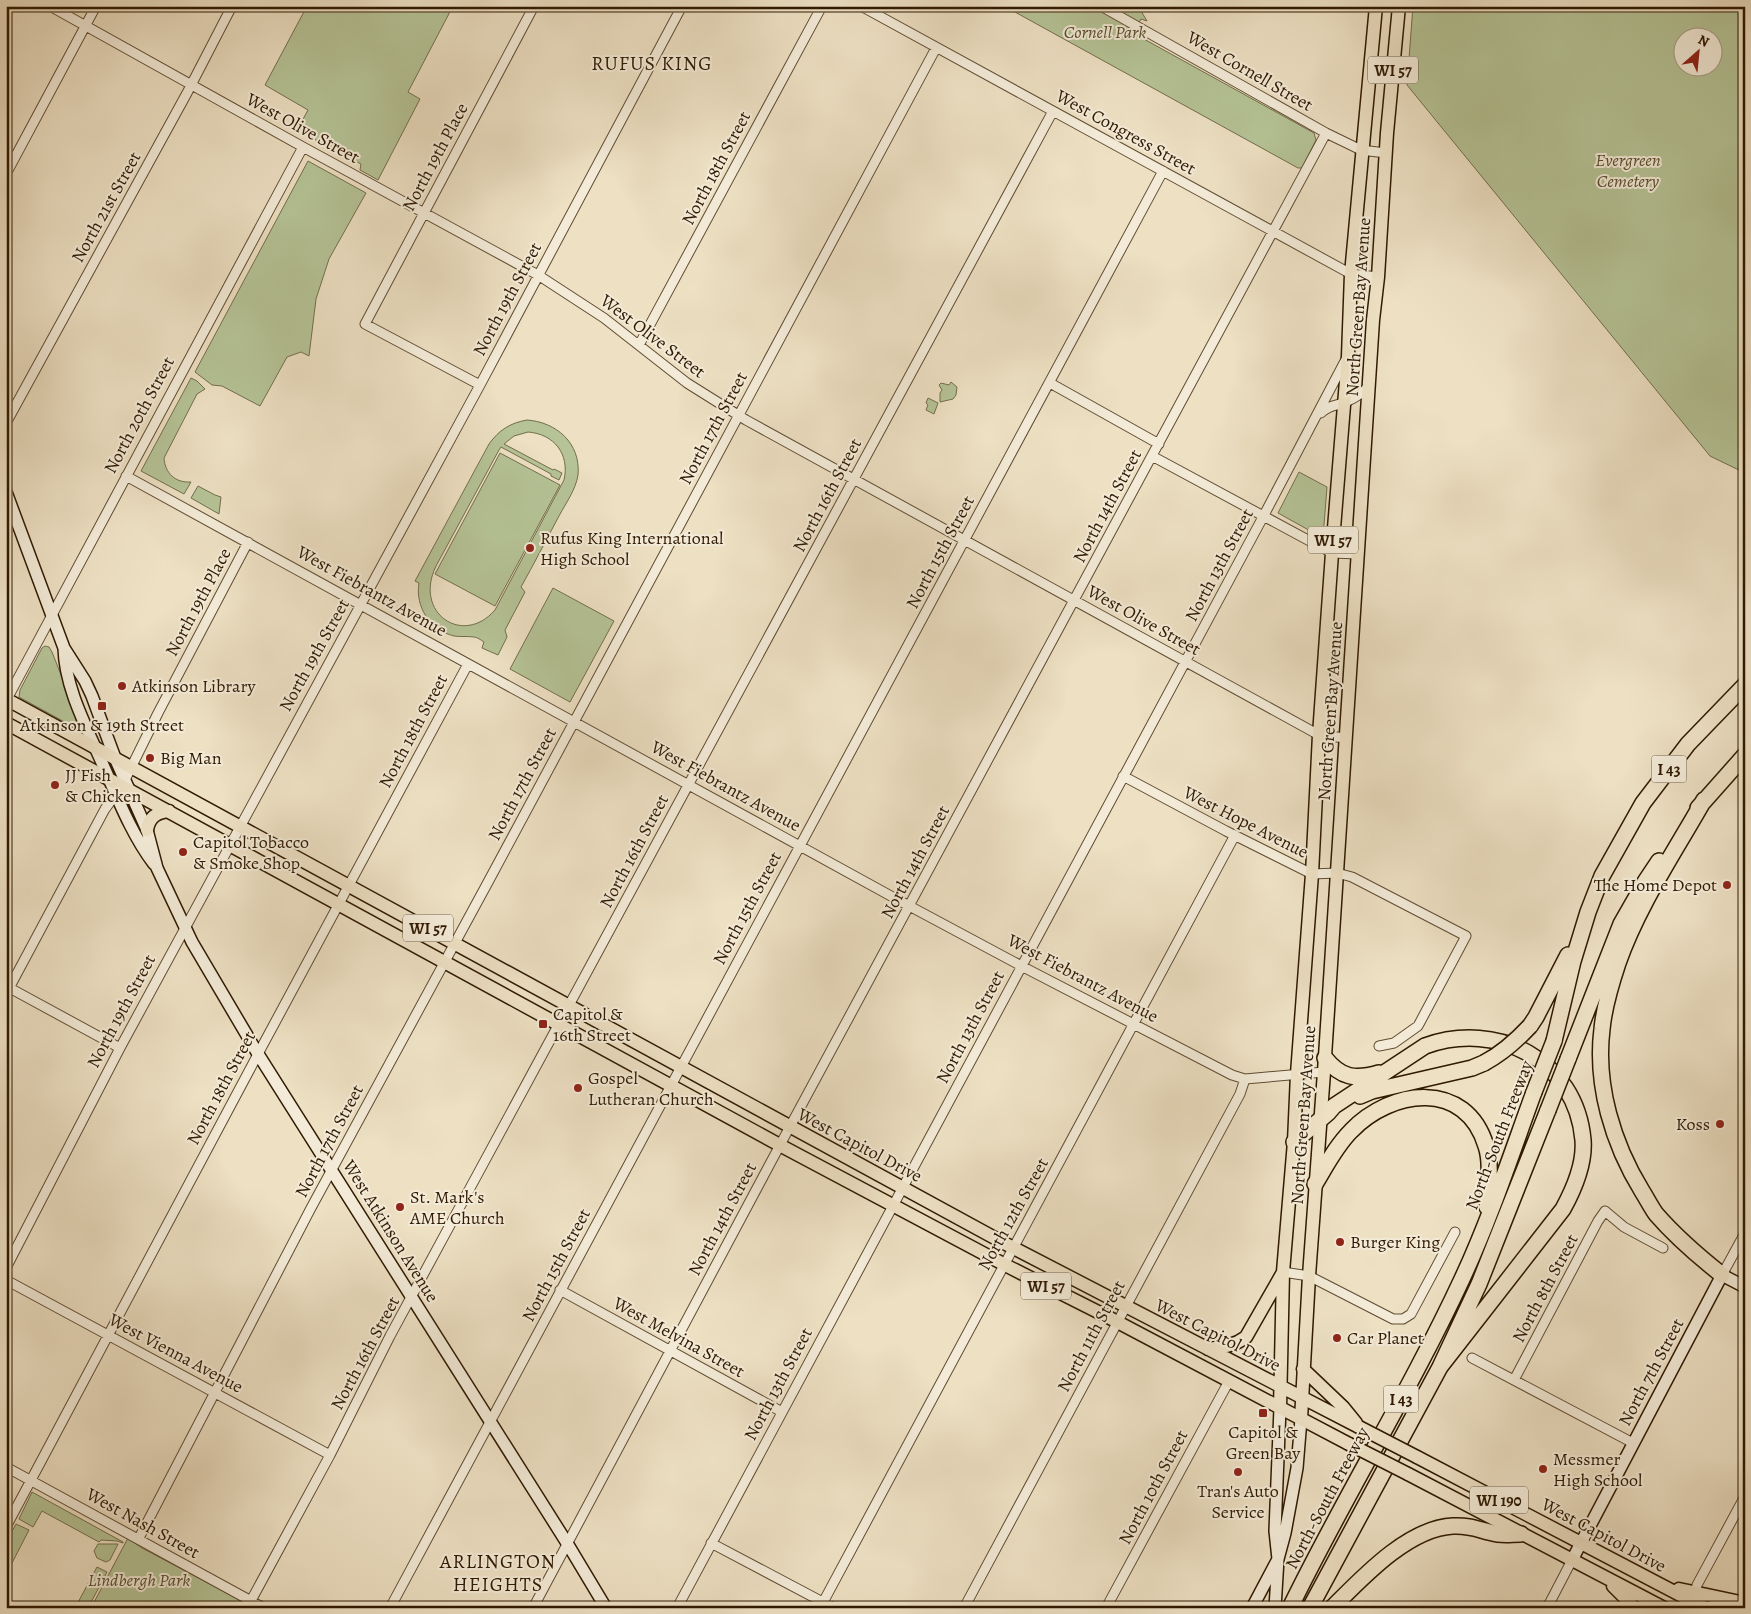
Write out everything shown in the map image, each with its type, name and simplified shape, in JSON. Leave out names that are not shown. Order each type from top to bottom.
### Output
[{"type":"highway","name":"North-South Freeway","points":[[1282,1607],[1307,1573],[1394,1414],[1462,1279],[1554,1041],[1573,961],[1588,912],[1602,876],[1644,803],[1688,744],[1745,685]]},
{"type":"highway","name":"North-South Freeway","points":[[1310,1608],[1440,1367],[1479,1284],[1621,924],[1644,882],[1674,839],[1704,800],[1745,755]]},
{"type":"highway","points":[[1704,800],[1650,893],[1618,962],[1602,1030],[1601,1064],[1605,1100],[1617,1142],[1633,1177],[1655,1212],[1686,1247],[1722,1275]]},
{"type":"highway","points":[[1324,1116],[1334,1113],[1360,1096],[1372,1091],[1472,1068],[1497,1056],[1511,1046],[1530,1026],[1558,976],[1588,912]]},
{"type":"highway","points":[[1294,1142],[1334,1106],[1425,1046],[1440,1040],[1457,1037],[1476,1037],[1521,1048],[1538,1059],[1563,1084],[1579,1120],[1583,1141],[1582,1159],[1572,1194],[1563,1209],[1440,1367]]},
{"type":"highway","points":[[1325,1066],[1346,1075],[1359,1077],[1388,1070]]},
{"type":"highway","points":[[1316,1184],[1340,1144],[1351,1131],[1373,1113],[1387,1105],[1404,1099],[1435,1097],[1454,1104],[1469,1116],[1480,1131],[1486,1146],[1489,1162],[1486,1221]]},
{"type":"highway","points":[[1332,1608],[1360,1580],[1398,1547],[1429,1532],[1451,1526],[1471,1526],[1499,1534],[1521,1534]]},
{"type":"main road","name":"North Green Bay Avenue","points":[[1280,1408],[1283,1272],[1294,1142],[1297,1074],[1312,874],[1319,735],[1348,356],[1351,274],[1361,150],[1376,6]]},
{"type":"main road","name":"North Green Bay Avenue","points":[[1301,1419],[1309,1276],[1316,1184],[1324,1116],[1325,1066],[1369,386],[1399,6]]},
{"type":"main road","name":"West Capitol Drive","points":[[6,699],[902,1188],[1125,1307],[1705,1608]]},
{"type":"main road","name":"West Capitol Drive","points":[[6,723],[892,1205],[1664,1608]]},
{"type":"main road","points":[[147,830],[153,816],[169,811]]},
{"type":"main road","name":"WI 57","points":[[1207,1349],[1228,1347],[1246,1337],[1283,1272]]},
{"type":"main road","points":[[1303,1369],[1343,1407],[1359,1427]]},
{"type":"main road","points":[[1604,1577],[1635,1608]]},
{"type":"main road","points":[[1662,1585],[1745,1603]]},
{"type":"street","name":"West Olive Street","points":[[50,6],[302,147],[538,274],[604,318],[687,383],[738,415],[1319,735],[1346,738]]},
{"type":"street","points":[[6,173],[96,6]]},
{"type":"street","name":"North 21st Street","points":[[6,423],[191,85],[232,6]]},
{"type":"street","name":"North 19th Place","points":[[480,385],[365,324],[534,6]]},
{"type":"street","name":"North 19th Street","points":[[6,1268],[184,928],[480,385],[682,6]]},
{"type":"street","name":"North 18th Street","points":[[639,345],[822,6]]},
{"type":"street","name":"West Congress Street","points":[[861,6],[1351,274],[1378,277]]},
{"type":"street","name":"West Cornell Street","points":[[1101,6],[1326,133],[1361,150],[1386,153]]},
{"type":"street","name":"North 17th Street","points":[[138,1538],[332,1170],[936,48]]},
{"type":"street","name":"North 16th Street","points":[[249,1604],[330,1455],[390,1336],[1053,111]]},
{"type":"street","name":"North 14th Street","points":[[533,1608],[789,1127],[1326,133]]},
{"type":"street","name":"North 20th Street","points":[[6,699],[302,147]]},
{"type":"street","name":"North 15th Street","points":[[390,1608],[1163,171]]},
{"type":"street","name":"North 13th Street","points":[[677,1608],[892,1205],[1186,662],[1348,356]]},
{"type":"street","points":[[1050,383],[1158,444]]},
{"type":"street","points":[[1314,421],[1325,408],[1360,396],[1369,386]]},
{"type":"street","points":[[1152,456],[1332,553],[1358,554]]},
{"type":"street","name":"West Fiebrantz Avenue","points":[[126,476],[799,846],[1021,966],[1232,1075],[1245,1079],[1297,1074],[1325,1066]]},
{"type":"street","name":"West Atkinson Avenue","points":[[6,492],[64,648],[85,681],[115,758],[141,845],[157,868]]},
{"type":"street","name":"North 19th Place","points":[[7,989],[108,803],[123,788],[248,542]]},
{"type":"street","name":"West Atkinson Avenue","points":[[64,648],[67,676],[109,779]]},
{"type":"street","name":"North 18th Street","points":[[6,1527],[468,664]]},
{"type":"street","name":"West Hope Avenue","points":[[1123,776],[1312,874],[1337,873],[1352,877],[1466,936],[1418,1026],[1394,1044],[1379,1046]]},
{"type":"street","name":"West Atkinson Avenue","points":[[123,788],[147,830],[157,868],[184,928],[258,1054],[491,1422],[606,1608]]},
{"type":"street","name":"North 12th Street","points":[[822,1605],[1235,835]]},
{"type":"street","points":[[7,989],[120,1048]]},
{"type":"street","name":"North 11th Street","points":[[964,1608],[1240,1094],[1245,1079]]},
{"type":"street","name":"North 8th Street","points":[[1514,1380],[1605,1211],[1624,1227],[1663,1248]]},
{"type":"street","points":[[1283,1272],[1309,1276],[1393,1319],[1404,1319],[1411,1314],[1455,1232]]},
{"type":"street","name":"North 7th Street","points":[[1547,1608],[1745,1233]]},
{"type":"street","points":[[1722,1275],[1745,1287]]},
{"type":"street","name":"West Vienna Avenue","points":[[6,1280],[330,1455]]},
{"type":"street","name":"West Melvina Street","points":[[560,1290],[782,1412]]},
{"type":"street","points":[[1472,1358],[1633,1443]]},
{"type":"street","name":"North 10th Street","points":[[1106,1608],[1229,1380]]},
{"type":"street","points":[[1280,1408],[1275,1531],[1282,1607]]},
{"type":"street","points":[[1252,1608],[1278,1559],[1285,1533],[1294,1487],[1301,1419]]},
{"type":"street","name":"West Nash Street","points":[[6,1466],[138,1538],[249,1604],[264,1608]]},
{"type":"street","points":[[1695,1593],[1697,1585],[1745,1496]]},
{"type":"street","points":[[711,1544],[822,1605],[834,1608]]},
{"type":"green space","points":[[307,6],[453,6],[408,92],[420,99],[378,180],[360,170],[361,164],[297,130],[308,110],[265,85]]},
{"type":"green space","name":"Cornell Park","points":[[1004,6],[1082,6],[1087,9],[1089,6],[1138,6],[1147,21],[1141,19],[1133,33],[1314,133],[1316,140],[1302,168],[1298,168]]},
{"type":"green space","name":"Evergreen Cemetery","points":[[1413,6],[1745,6],[1745,473],[1710,456],[1407,85]]},
{"type":"green space","points":[[308,161],[366,193],[329,259],[316,299],[309,356],[301,352],[287,357],[260,406],[222,386],[212,385],[195,372]]},
{"type":"green space","points":[[191,378],[205,389],[197,394],[164,458],[166,468],[172,476],[180,481],[191,482],[184,494],[141,471]]},
{"type":"green space","points":[[951,382],[957,387],[956,395],[953,399],[940,402],[942,390],[939,385],[941,383],[949,385]]},
{"type":"green space","points":[[928,398],[938,403],[934,414],[926,410]]},
{"type":"green space","points":[[527,420],[548,425],[564,436],[571,444],[575,453],[578,475],[570,496],[521,587],[525,592],[505,630],[507,637],[498,655],[482,648],[484,642],[478,638],[454,636],[445,633],[431,623],[422,609],[419,601],[419,583],[415,581],[489,444],[505,428]],"holes":[[[528,432],[552,441],[558,447],[565,462],[564,480],[495,610],[482,621],[469,625],[456,625],[445,620],[436,610],[431,598],[431,583],[436,566],[501,447],[559,480],[562,473],[504,444],[514,436]]]},
{"type":"green space","points":[[500,453],[560,485],[495,606],[435,574]]},
{"type":"green space","points":[[1299,472],[1327,487],[1323,538],[1278,513]]},
{"type":"green space","points":[[198,486],[221,497],[219,514],[191,498]]},
{"type":"green space","points":[[553,588],[614,621],[570,702],[510,669]]},
{"type":"green space","points":[[45,646],[49,647],[52,652],[82,728],[81,731],[19,697],[20,690],[42,648]]},
{"type":"green space","points":[[32,1492],[123,1543],[101,1540],[99,1542],[42,1511],[33,1527],[19,1519]]},
{"type":"green space","points":[[16,1524],[29,1530],[12,1563],[10,1562],[6,1569],[6,1542]]},
{"type":"green space","name":"Lindbergh Park","points":[[128,1538],[142,1548],[242,1601],[242,1608],[91,1608]]},
{"type":"green space","points":[[98,1544],[118,1544],[110,1560],[106,1562],[97,1558],[94,1551]]},
{"type":"green space","points":[[97,1567],[107,1572],[88,1608],[75,1608]]},
{"type":"place","name":"Rufus King International High School","points":[[530,548]]},
{"type":"place","name":"Atkinson Library","points":[[122,686]]},
{"type":"place","name":"Atkinson & 19th Street","points":[[102,706]]},
{"type":"place","name":"Big Man","points":[[150,758]]},
{"type":"place","name":"JJ Fish & Chicken","points":[[55,785]]},
{"type":"place","name":"Capitol Tobacco & Smoke Shop","points":[[183,852]]},
{"type":"place","name":"The Home Depot","points":[[1727,885]]},
{"type":"place","name":"Capitol & 16th Street","points":[[543,1024]]},
{"type":"place","name":"Gospel Lutheran Church","points":[[578,1088]]},
{"type":"place","name":"Koss","points":[[1720,1124]]},
{"type":"place","name":"St. Mark's AME Church","points":[[400,1207]]},
{"type":"place","name":"Burger King","points":[[1340,1242]]},
{"type":"place","name":"Car Planet","points":[[1337,1338]]},
{"type":"place","name":"Capitol & Green Bay","points":[[1263,1413]]},
{"type":"place","name":"Messmer High School","points":[[1543,1469]]},
{"type":"place","name":"Tran's Auto Service","points":[[1238,1472]]},
{"type":"district","name":"RUFUS KING","points":[[652,63]]},
{"type":"district","name":"ARLINGTON HEIGHTS","points":[[498,1572]]}]
